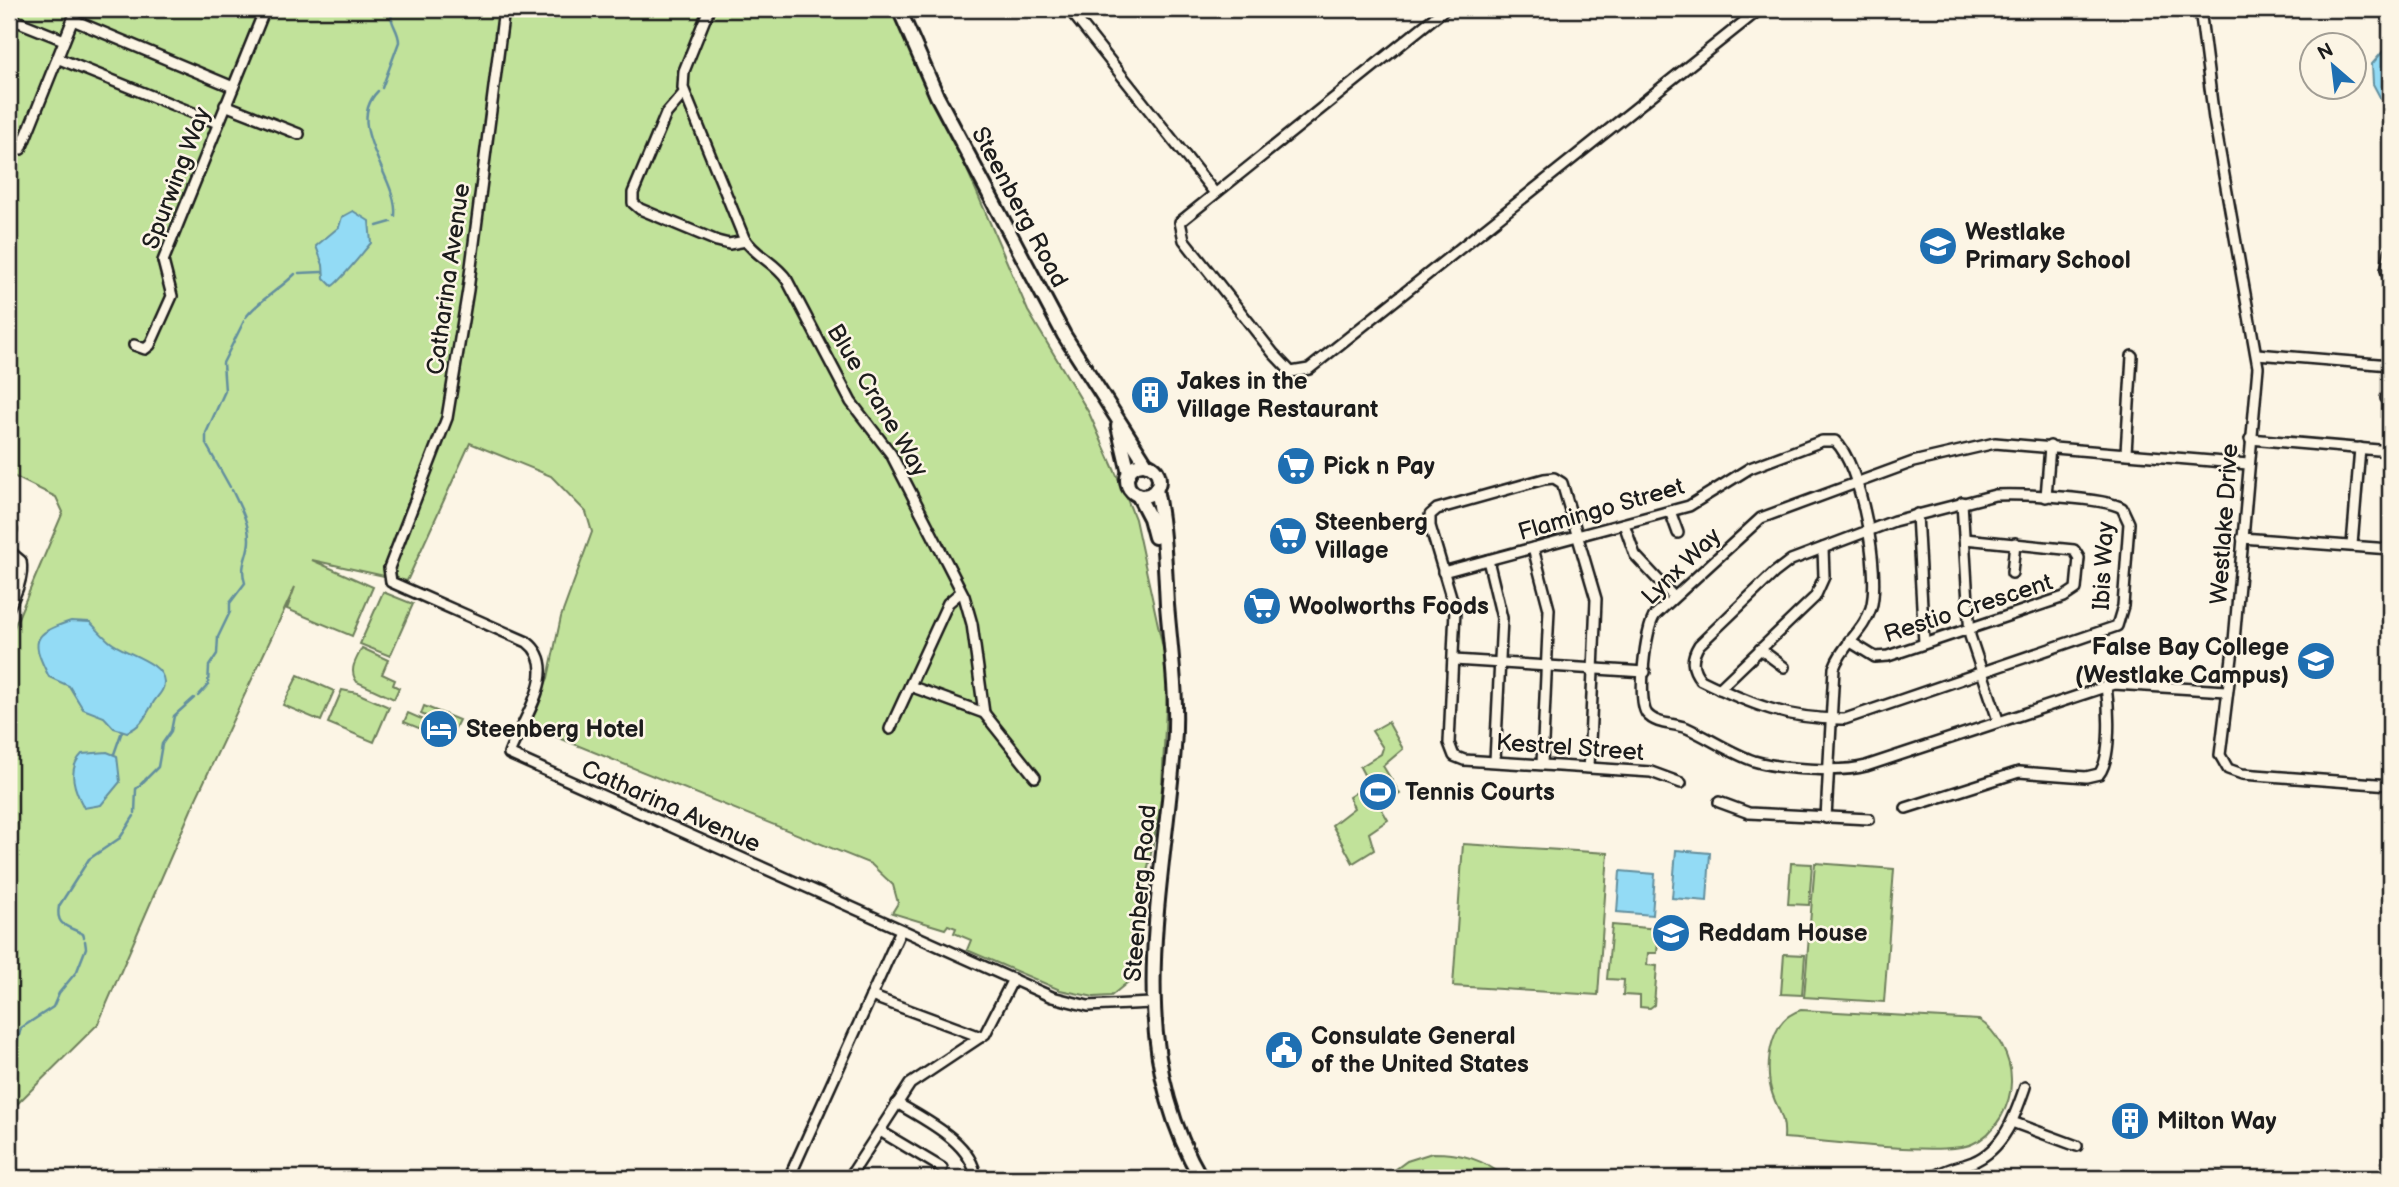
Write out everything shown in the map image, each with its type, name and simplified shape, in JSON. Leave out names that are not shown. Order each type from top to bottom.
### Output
[{"type":"main road","name":"Steenberg Road","points":[[899,9],[937,96],[1063,335],[1147,465]]},
{"type":"main road","name":"Steenberg Road","points":[[1115,419],[1129,473]]},
{"type":"main road","points":[[1147,465],[1158,475],[1156,489],[1148,495],[1138,495],[1128,486],[1129,473],[1134,467],[1147,465]]},
{"type":"main road","name":"Steenberg Road","points":[[1156,489],[1160,506],[1173,670],[1174,745],[1152,942],[1152,1003],[1157,1053],[1166,1093],[1180,1135],[1201,1178]]},
{"type":"main road","name":"Steenberg Road","points":[[1138,495],[1153,527],[1167,603]]},
{"type":"street","points":[[21,149],[77,9]]},
{"type":"street","name":"Spurwing Way","points":[[134,345],[145,349],[150,345],[170,303],[163,261],[265,9]]},
{"type":"street","name":"Catharina Avenue","points":[[504,9],[468,290],[447,418],[389,568],[390,580],[397,587],[527,642],[536,651],[541,663],[541,678],[509,754],[901,930],[1075,1004],[1103,1006],[1152,1003]]},
{"type":"street","points":[[709,9],[684,71],[684,93],[666,114],[633,193],[633,202],[640,209],[717,241],[729,244],[746,241]]},
{"type":"street","points":[[1069,9],[1214,192]]},
{"type":"street","points":[[1445,9],[1183,218],[1181,233],[1283,366],[1291,372],[1303,372],[1760,9]]},
{"type":"street","name":"Westlake Drive","points":[[2200,9],[2214,120],[2258,367],[2234,641],[2226,691],[2221,755],[2224,765],[2233,772],[2390,785]]},
{"type":"street","points":[[9,18],[64,40]]},
{"type":"street","points":[[73,20],[233,87]]},
{"type":"street","points":[[57,58],[218,123]]},
{"type":"street","name":"Blue Crane Way","points":[[684,93],[746,241],[757,255],[779,268],[787,279],[851,402],[891,454],[961,592],[972,624],[984,713]]},
{"type":"street","points":[[225,105],[299,134]]},
{"type":"street","points":[[2390,252],[2386,271],[2390,282]]},
{"type":"street","points":[[2257,354],[2390,365]]},
{"type":"street","points":[[2126,452],[2132,356]]},
{"type":"street","points":[[2250,439],[2390,451]]},
{"type":"street","name":"Flamingo Street","points":[[1443,572],[1670,511],[1706,498],[1735,475],[1826,440],[1839,444],[1854,482]]},
{"type":"street","name":"Lynx Way","points":[[2226,691],[2122,683],[2105,686],[1866,766],[1828,768],[1758,762],[1685,727],[1653,719],[1643,704],[1648,627],[1655,615],[1761,518],[1913,462],[1986,445],[2050,446],[2248,464]]},
{"type":"street","points":[[2046,497],[2050,446]]},
{"type":"street","points":[[2352,545],[2360,448]]},
{"type":"street","points":[[1589,767],[1594,669],[1597,598],[1562,483],[1554,478],[1437,509],[1430,515],[1430,526],[1455,610],[1454,660],[1500,662],[1547,666],[1594,669],[1644,672]]},
{"type":"street","points":[[1826,818],[1834,668],[1867,618],[1873,598],[1869,530],[1854,482]]},
{"type":"street","name":"Ibis Way","points":[[1995,495],[2046,497],[2112,504],[2122,508],[2127,514],[2120,621],[2107,632],[1851,718],[1830,719],[1764,709],[1719,689],[1696,674],[1693,659],[1699,645],[1782,566],[1869,530],[1962,502],[1995,495]]},
{"type":"street","points":[[1962,502],[1969,628],[1998,720]]},
{"type":"street","points":[[1670,511],[1678,533]]},
{"type":"street","points":[[1917,514],[1924,643]]},
{"type":"street","points":[[1624,524],[1635,555],[1674,597]]},
{"type":"street","points":[[2242,538],[2390,549]]},
{"type":"street","name":"Restio Crescent","points":[[1849,642],[1880,657],[2064,597],[2076,589],[2079,558],[2074,550],[1965,539]]},
{"type":"street","points":[[2012,573],[2015,543]]},
{"type":"street","points":[[1533,548],[1549,601],[1542,764]]},
{"type":"street","points":[[1719,689],[1820,589],[1824,576],[1823,548]]},
{"type":"street","points":[[9,551],[21,561],[18,587],[9,607]]},
{"type":"street","points":[[1488,560],[1502,608],[1495,761]]},
{"type":"street","points":[[890,729],[948,603],[961,592]]},
{"type":"street","points":[[1760,649],[1784,667]]},
{"type":"street","name":"Kestrel Street","points":[[1454,660],[1449,743],[1454,756],[1464,760],[1651,772],[1681,783]]},
{"type":"street","points":[[910,685],[984,713],[1035,777]]},
{"type":"street","points":[[1906,808],[2019,772],[2074,776],[2099,774],[2104,764],[2109,713],[2105,686]]},
{"type":"street","points":[[1719,802],[1749,813],[1870,819]]},
{"type":"street","points":[[789,1178],[901,930]]},
{"type":"street","points":[[850,1178],[916,1078],[981,1037],[990,1028],[1013,979]]},
{"type":"street","points":[[871,996],[981,1037]]},
{"type":"street","points":[[1932,1178],[1982,1157],[1998,1143],[2012,1122],[2025,1087]]},
{"type":"street","points":[[897,1103],[963,1150],[973,1164],[976,1178]]},
{"type":"street","points":[[2012,1122],[2077,1146]]},
{"type":"street","points":[[880,1130],[942,1168]]},
{"type":"street","points":[[2187,1178],[2221,1178]]},
{"type":"green space","points":[[9,9],[891,9],[925,72],[1028,311],[1089,413],[1135,519],[1168,671],[1161,805],[1137,920],[1133,972],[1128,982],[1111,996],[1094,997],[1060,990],[967,950],[971,940],[954,933],[956,928],[948,925],[945,929],[892,913],[898,903],[893,885],[871,864],[527,725],[548,678],[561,617],[592,532],[586,512],[551,476],[470,443],[407,581],[312,560],[373,587],[352,636],[287,609],[295,587],[194,803],[98,1024],[9,1112],[9,639],[63,512],[56,497],[9,474]]},
{"type":"green space","points":[[383,592],[413,604],[390,656],[360,644]]},
{"type":"green space","points":[[362,648],[388,660],[382,674],[395,680],[393,685],[399,688],[394,699],[357,682],[354,678],[355,661]]},
{"type":"green space","points":[[298,675],[334,691],[321,721],[283,705]]},
{"type":"green space","points":[[342,690],[357,693],[389,707],[374,742],[328,723]]},
{"type":"green space","points":[[424,706],[459,720],[452,734],[443,738],[404,722],[408,713],[435,725],[437,721],[421,714]]},
{"type":"green space","name":"Tennis Courts","points":[[1388,722],[1403,749],[1383,766],[1400,794],[1384,803],[1381,808],[1388,820],[1369,833],[1374,850],[1353,863],[1332,825],[1354,808],[1349,797],[1369,784],[1360,767],[1381,754],[1383,748],[1372,731]]},
{"type":"green space","points":[[1463,844],[1608,853],[1598,995],[1453,986]]},
{"type":"green space","points":[[1791,863],[1812,864],[1809,905],[1788,904]]},
{"type":"green space","points":[[1815,863],[1894,869],[1884,1002],[1804,997]]},
{"type":"green space","points":[[1612,925],[1659,929],[1657,953],[1648,953],[1647,965],[1657,966],[1654,1005],[1650,1008],[1640,1007],[1640,996],[1623,995],[1624,980],[1607,979]]},
{"type":"green space","points":[[1784,954],[1805,955],[1802,995],[1781,994]]},
{"type":"green space","points":[[1801,1010],[1979,1020],[1997,1038],[2009,1062],[2011,1089],[2001,1117],[1981,1139],[1957,1148],[1881,1147],[1784,1138],[1782,1116],[1770,1085],[1770,1052],[1783,1021]]},
{"type":"green space","points":[[1432,1153],[1472,1158],[1506,1178],[1384,1178],[1407,1161]]},
{"type":"water","points":[[2390,43],[2390,116],[2373,84],[2372,64]]},
{"type":"water","points":[[353,211],[369,221],[371,243],[332,286],[324,278],[323,265],[316,246],[339,227],[342,217]]},
{"type":"water","points":[[71,621],[90,622],[109,641],[150,663],[162,675],[164,686],[161,692],[142,722],[132,730],[127,732],[114,728],[104,717],[83,709],[69,686],[49,677],[39,655],[38,640],[48,630]]},
{"type":"water","points":[[107,752],[117,756],[120,782],[101,805],[84,808],[75,788],[74,767],[82,754]]},
{"type":"water","points":[[1676,850],[1710,853],[1707,901],[1672,898]]},
{"type":"water","points":[[1620,871],[1655,874],[1652,915],[1617,912]]},
{"type":"waterway","points":[[382,88],[399,42],[391,18],[392,9]]},
{"type":"waterway","points":[[378,91],[369,105],[366,120],[369,136],[394,201],[395,216]]},
{"type":"waterway","points":[[377,226],[391,222]]},
{"type":"waterway","points":[[299,273],[322,272]]},
{"type":"waterway","points":[[246,317],[295,274]]},
{"type":"waterway","points":[[230,487],[206,444],[206,433],[225,391],[223,363],[244,321]]},
{"type":"waterway","points":[[198,696],[208,685],[209,666],[217,654],[218,637],[230,612],[230,603],[245,583],[243,570],[249,533],[232,490]]},
{"type":"waterway","points":[[135,813],[136,789],[158,767],[162,744],[171,731],[174,716],[194,698]]},
{"type":"waterway","points":[[114,754],[122,731]]},
{"type":"waterway","points":[[84,937],[61,922],[59,906],[89,859],[120,838],[134,816]]},
{"type":"waterway","points":[[9,1071],[21,1028],[53,1007],[59,993],[77,971],[86,948],[85,941]]},
{"type":"place","name":"Westlake Primary School","points":[[1938,246]]},
{"type":"place","name":"Jakes in the Village Restaurant","points":[[1150,395]]},
{"type":"place","name":"Pick n Pay","points":[[1296,466]]},
{"type":"place","name":"Steenberg Village","points":[[1288,536]]},
{"type":"place","name":"Woolworths Foods","points":[[1262,606]]},
{"type":"place","name":"False Bay College (Westlake Campus)","points":[[2316,661]]},
{"type":"place","name":"Steenberg Hotel","points":[[439,729]]},
{"type":"place","name":"Tennis Courts","points":[[1378,792]]},
{"type":"place","name":"Reddam House","points":[[1671,933]]},
{"type":"place","name":"Consulate General of the United States","points":[[1284,1050]]},
{"type":"place","name":"Milton Way","points":[[2130,1121]]}]
